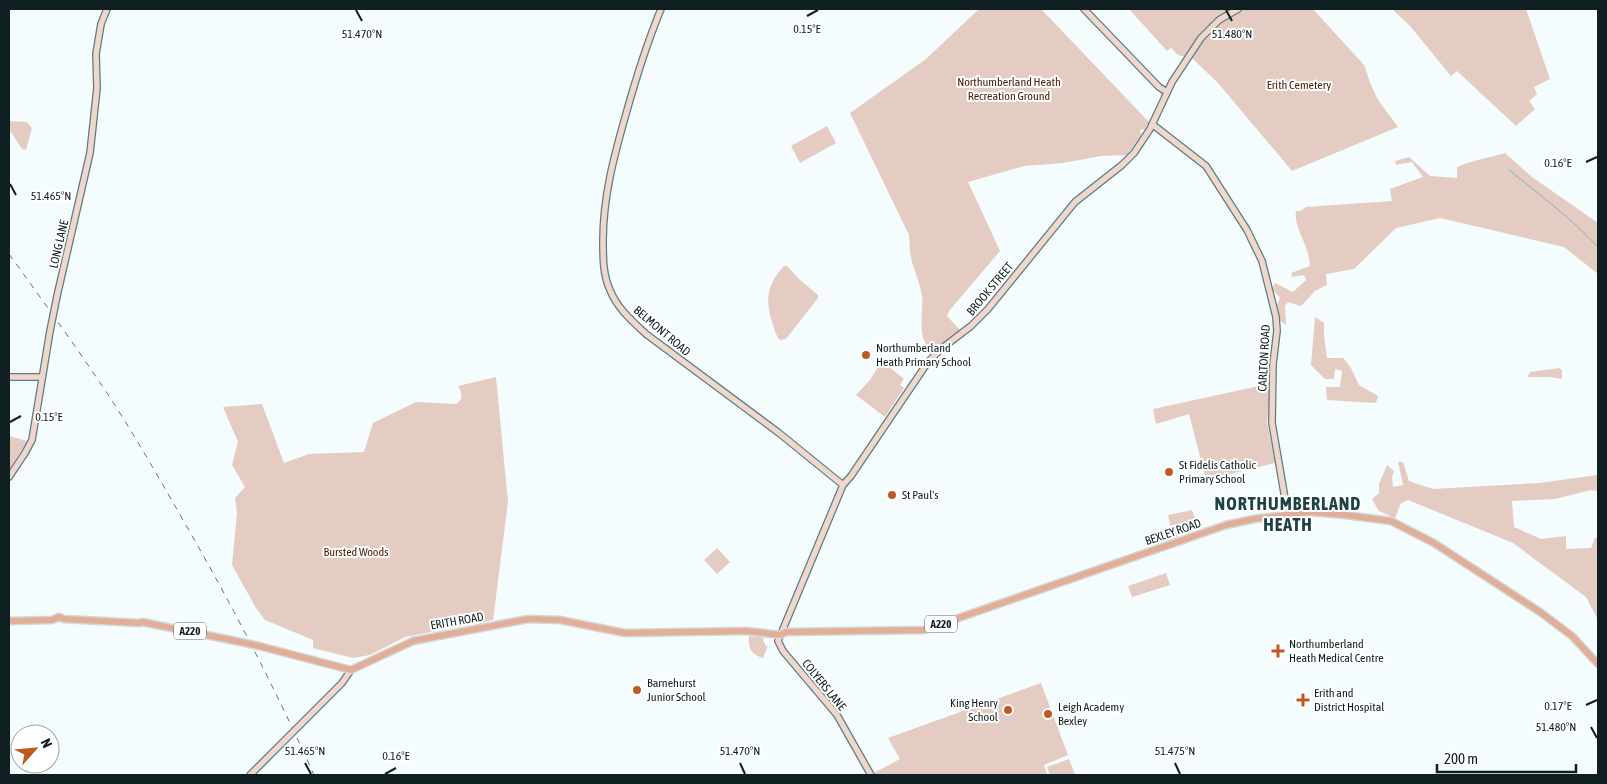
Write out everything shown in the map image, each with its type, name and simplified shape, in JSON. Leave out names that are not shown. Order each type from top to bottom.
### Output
[{"type":"main road","name":"BEXLEY ROAD","points":[[780,635],[786,632],[924,630],[1226,525],[1310,512],[1391,521],[1410,530],[1464,561],[1540,612],[1572,636],[1598,664]]},
{"type":"main road","name":"A220","points":[[9,622],[52,620],[59,617],[148,624],[259,646],[351,670]]},
{"type":"main road","name":"ERITH ROAD","points":[[351,670],[413,641],[528,620],[560,620],[625,634],[748,632],[780,635]]},
{"type":"street","name":"LONG LANE","points":[[9,477],[32,440],[57,296],[90,154],[97,88],[96,54],[100,31],[107,9]]},
{"type":"street","name":"BELMONT ROAD","points":[[661,9],[646,45],[610,172],[603,228],[603,264],[610,291],[628,317],[646,334],[785,438],[843,485]]},
{"type":"street","points":[[1084,9],[1166,92]]},
{"type":"street","name":"BROOK STREET","points":[[780,635],[843,485],[931,358],[971,326],[988,309],[1066,210],[1126,162],[1142,142],[1166,92],[1182,65],[1210,27],[1238,9]]},
{"type":"street","name":"CARLTON ROAD","points":[[1152,124],[1206,166],[1247,230],[1262,261],[1274,308],[1277,331],[1272,364],[1272,423],[1288,516]]},
{"type":"street","points":[[9,377],[42,377]]},
{"type":"street","name":"COLYERS LANE","points":[[780,635],[778,642],[780,646],[837,715],[871,775]]},
{"type":"street","points":[[250,775],[342,683],[351,670]]},
{"type":"green space","name":"Northumberland Heath Recreation Ground","points":[[979,9],[1041,9],[1149,122],[1145,129],[1140,130],[1141,135],[1127,155],[1101,156],[1063,163],[1024,166],[968,182],[1000,251],[949,311],[947,316],[960,330],[934,349],[930,349],[923,337],[922,296],[911,258],[909,235],[850,113],[926,59]]},
{"type":"green space","name":"Erith Cemetery","points":[[1129,9],[1313,9],[1364,65],[1378,100],[1398,127],[1292,171],[1218,83],[1193,59],[1178,55],[1171,48],[1167,51]]},
{"type":"green space","points":[[1392,9],[1526,9],[1550,79],[1534,87],[1537,94],[1529,101],[1535,109],[1516,126],[1457,71],[1451,76],[1410,26]]},
{"type":"green space","points":[[9,121],[27,122],[32,128],[26,150],[22,149],[9,129]]},
{"type":"green space","points":[[827,126],[836,143],[800,163],[791,146]]},
{"type":"green space","points":[[1505,153],[1532,177],[1598,223],[1598,274],[1564,247],[1440,218],[1396,228],[1354,269],[1326,274],[1327,285],[1315,291],[1301,306],[1288,302],[1285,306],[1286,325],[1277,318],[1276,308],[1280,298],[1272,289],[1275,283],[1293,292],[1306,280],[1304,275],[1292,277],[1291,273],[1310,266],[1297,224],[1296,211],[1301,211],[1306,207],[1392,201],[1390,189],[1423,177],[1412,162],[1396,165],[1395,161],[1409,157],[1430,176],[1457,178],[1457,167]]},
{"type":"green space","points":[[784,266],[787,266],[818,295],[818,298],[786,339],[780,340],[770,316],[768,301],[770,287]]},
{"type":"green space","points":[[1315,317],[1324,323],[1327,358],[1343,358],[1351,368],[1359,385],[1378,396],[1376,403],[1327,400],[1326,387],[1340,387],[1342,371],[1335,369],[1334,379],[1325,379],[1311,365]]},
{"type":"green space","points":[[882,361],[904,379],[900,385],[904,388],[885,417],[856,395],[870,380]]},
{"type":"green space","points":[[1559,368],[1562,370],[1562,379],[1527,377],[1530,372]]},
{"type":"green space","name":"Bursted Woods","points":[[496,377],[508,502],[493,620],[405,637],[370,655],[353,658],[313,648],[313,640],[265,620],[256,608],[232,565],[237,513],[235,498],[245,487],[232,465],[238,442],[223,407],[262,404],[284,463],[309,454],[364,452],[373,423],[416,402],[456,404],[462,396],[458,386]]},
{"type":"green space","points":[[1273,383],[1267,422],[1275,463],[1206,480],[1189,414],[1156,424],[1153,409]]},
{"type":"green space","points":[[9,436],[27,441],[9,470]]},
{"type":"green space","points":[[1398,462],[1403,462],[1409,481],[1433,489],[1539,483],[1598,475],[1598,491],[1591,490],[1555,499],[1512,501],[1514,527],[1541,539],[1566,536],[1566,549],[1591,548],[1595,538],[1598,537],[1598,620],[1586,597],[1513,543],[1408,500],[1401,503],[1395,518],[1379,511],[1372,499],[1379,493],[1379,484],[1387,465],[1394,471],[1392,477],[1393,487],[1403,485]]},
{"type":"green space","points":[[1192,510],[1199,529],[1173,538],[1168,515]]},
{"type":"green space","points":[[717,548],[730,562],[717,574],[704,560]]},
{"type":"green space","points":[[1166,573],[1170,585],[1132,597],[1128,586]]},
{"type":"green space","points":[[749,636],[762,637],[766,646],[768,645],[763,658],[751,650]]},
{"type":"green space","name":"King Henry School","points":[[1041,683],[1068,755],[1044,765],[1047,775],[876,775],[874,773],[900,759],[888,738]]},
{"type":"green space","points":[[1069,759],[1075,775],[1050,775],[1047,767]]},
{"type":"waterway","points":[[1509,170],[1566,216],[1598,247]]},
{"type":"railway","points":[[9,254],[109,396],[156,473],[235,614],[284,710],[314,775]]},
{"type":"place","name":"Northumberland Heath Primary School","points":[[866,355]]},
{"type":"place","name":"St Fidelis Catholic Primary School","points":[[1169,472]]},
{"type":"place","name":"St Paul's","points":[[892,495]]},
{"type":"place","name":"Northumberland Heath Medical Centre","points":[[1278,651]]},
{"type":"place","name":"Barnehurst Junior School","points":[[637,690]]},
{"type":"place","name":"Erith and District Hospital","points":[[1303,700]]},
{"type":"place","name":"King Henry School","points":[[1008,710]]},
{"type":"place","name":"Leigh Academy Bexley","points":[[1048,714]]},
{"type":"district","name":"NORTHUMBERLAND HEATH","points":[[1288,514]]}]
